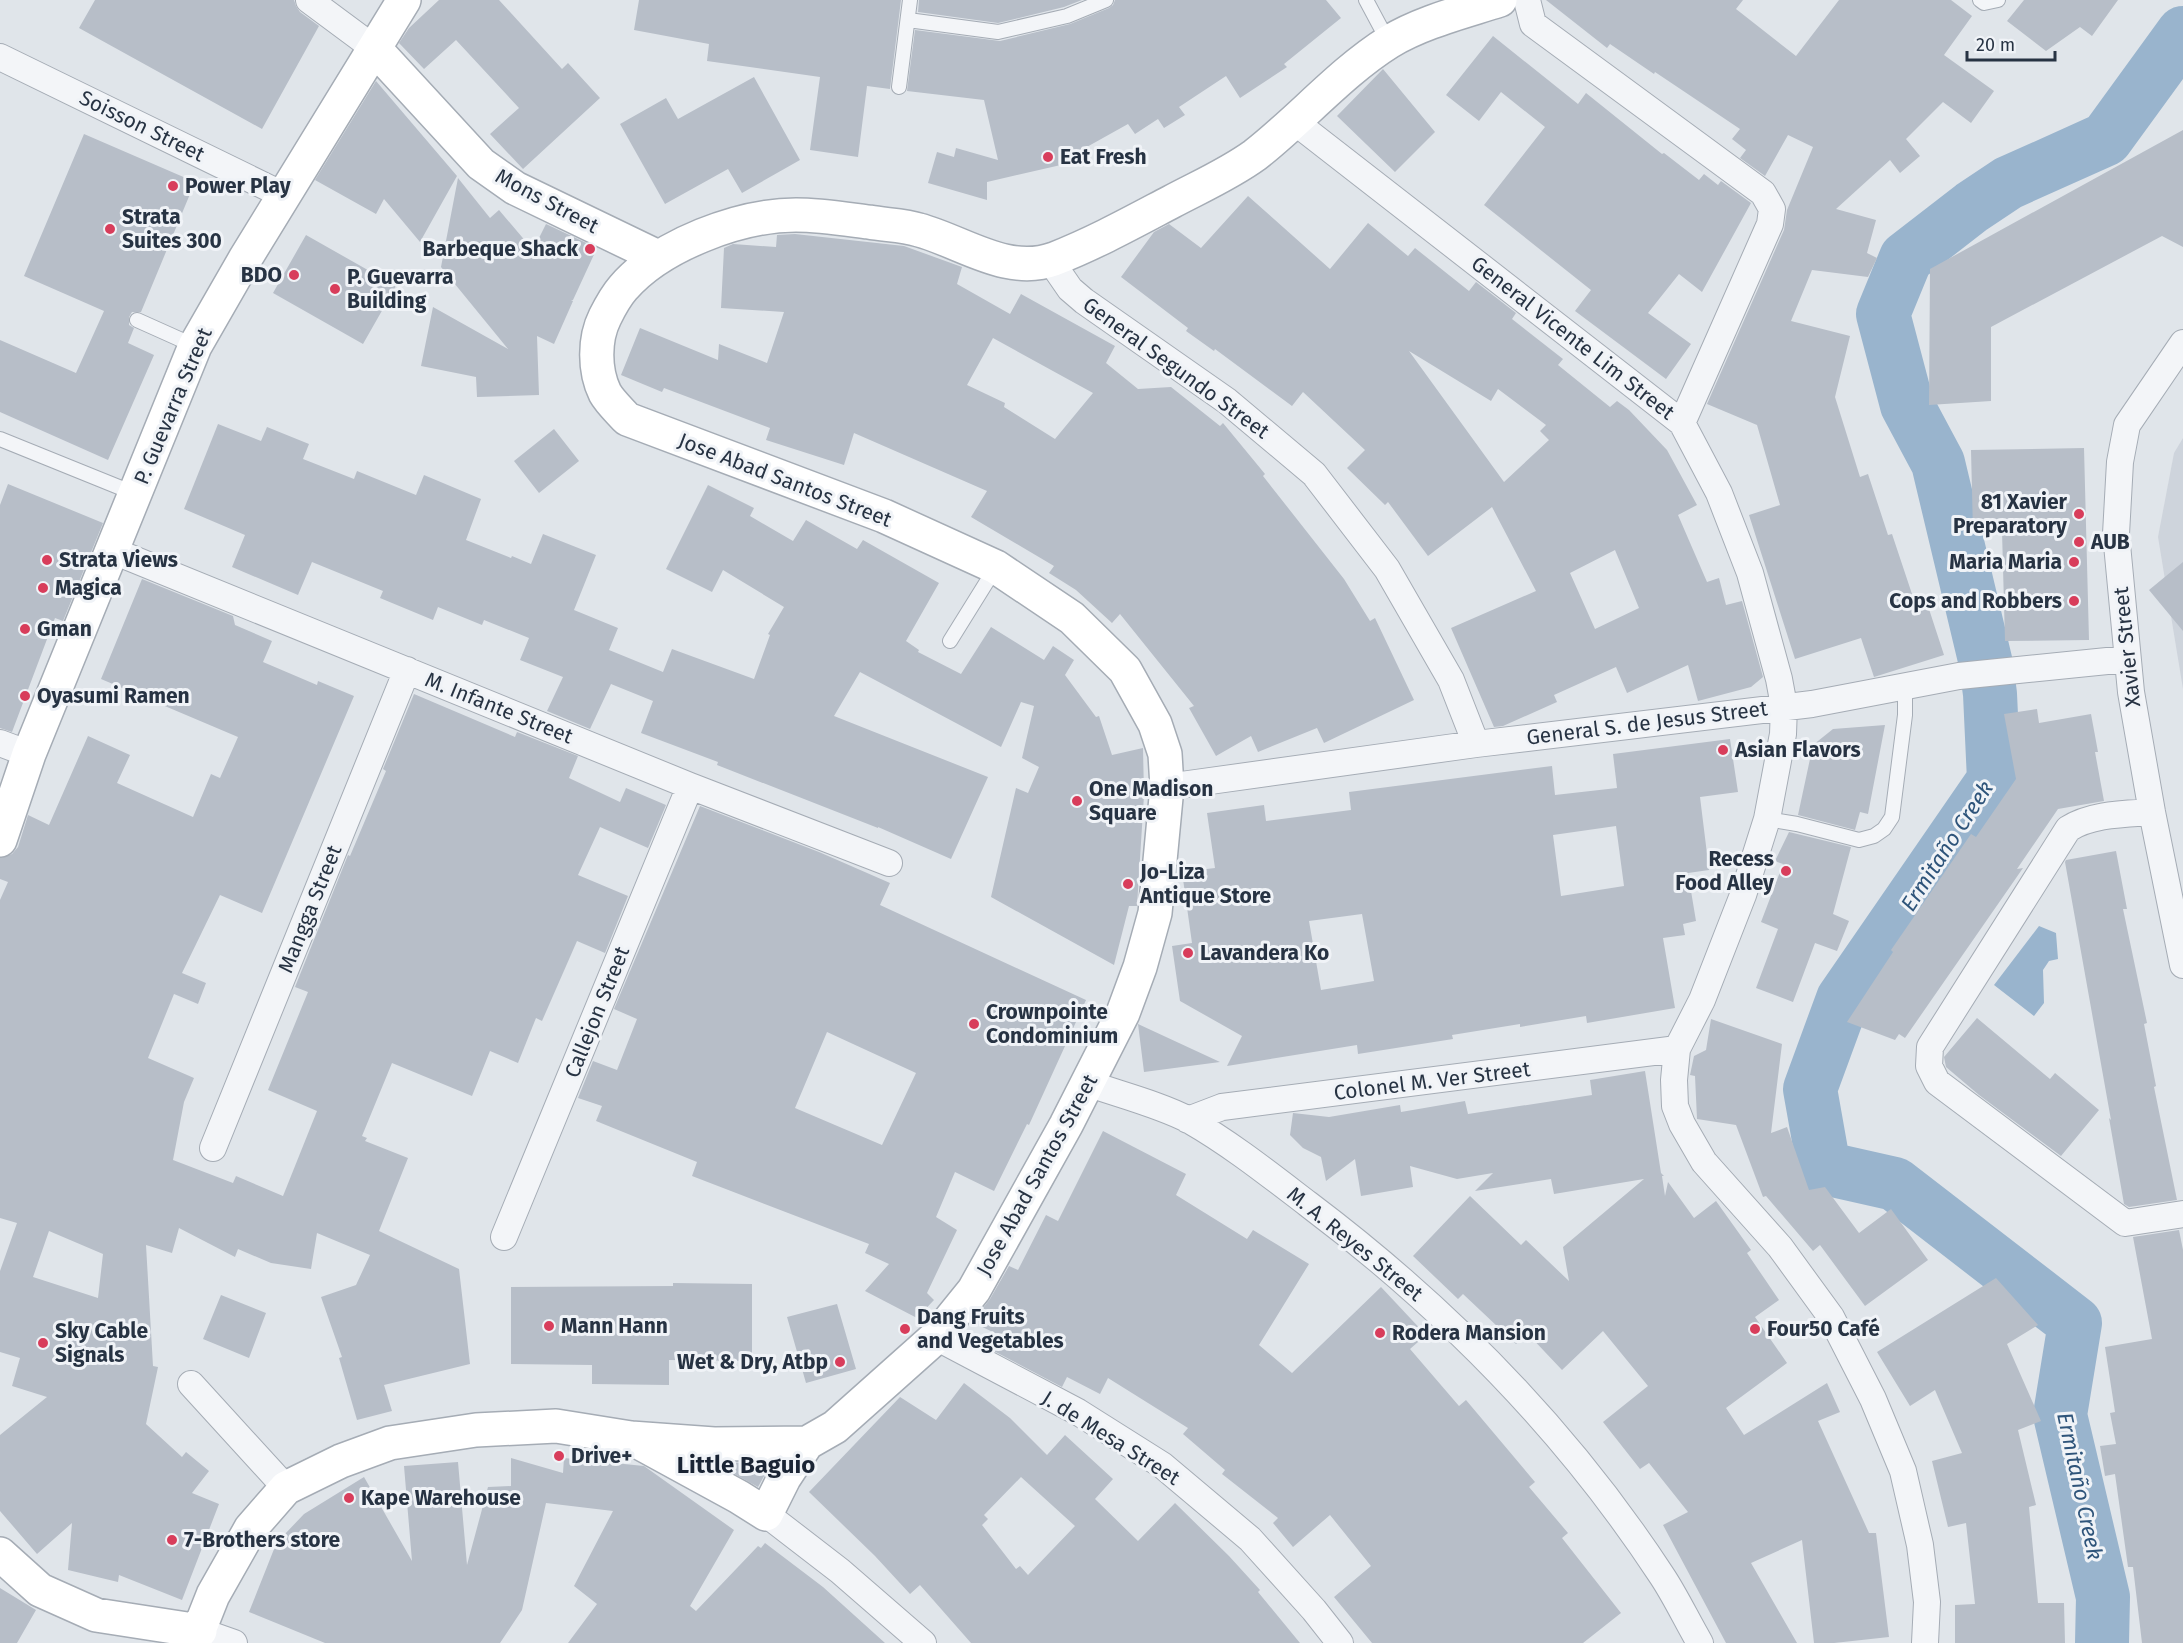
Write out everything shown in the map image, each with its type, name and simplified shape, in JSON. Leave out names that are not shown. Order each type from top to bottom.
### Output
[{"type":"street","points":[[309,0],[375,49]]},
{"type":"street","name":"P. Guevarra Street","points":[[0,840],[15,748],[111,550],[195,346],[283,195],[404,0]]},
{"type":"street","name":"Jose Abad Santos Street","points":[[631,1438],[766,1514],[784,1478],[807,1443],[835,1427],[936,1337],[974,1290],[1031,1191],[1123,1013],[1155,913],[1167,787],[1165,754],[1155,724],[1125,670],[1072,618],[996,567],[884,516],[627,419],[606,394],[598,369],[596,345],[604,319],[623,288],[658,257],[691,238],[761,218],[795,215],[831,217],[918,229],[1000,260],[1027,265],[1050,260],[1112,233],[1216,178],[1252,156],[1295,122],[1353,70],[1389,43],[1418,28],[1500,0]]},
{"type":"street","points":[[1527,0],[1533,24],[1763,193],[1772,209],[1770,224],[1682,423]]},
{"type":"street","name":"Mons Street","points":[[375,49],[481,164],[514,188],[658,257]]},
{"type":"street","name":"Soisson Street","points":[[0,57],[283,195]]},
{"type":"street","name":"General Vicente Lim Street","points":[[1295,122],[1682,423],[1719,493],[1750,573],[1779,679],[1784,706],[1783,734],[1767,819],[1743,895],[1706,990],[1677,1049],[1674,1080],[1676,1107],[1682,1124],[1704,1162],[1779,1247],[1831,1317],[1873,1399],[1903,1471],[1920,1545],[1927,1602],[1925,1643]]},
{"type":"street","name":"General Segundo Street","points":[[1050,260],[1070,289],[1084,301],[1227,401],[1314,474],[1388,569],[1451,680],[1476,744]]},
{"type":"street","name":"Xavier Street","points":[[2183,342],[2127,425],[2120,462],[2116,534],[2127,659],[2152,812],[2183,965]]},
{"type":"street","name":"M. Infante Street","points":[[111,550],[690,786],[889,863]]},
{"type":"street","name":"General S. de Jesus Street","points":[[1167,787],[1476,744],[1812,704],[1959,676],[2127,659]]},
{"type":"street","name":"Mangga Street","points":[[213,1148],[407,670]]},
{"type":"street","name":"Callejon Street","points":[[504,1237],[690,786]]},
{"type":"street","points":[[2152,812],[2120,814],[2079,822],[2068,829],[1930,1047],[1929,1066],[1937,1082],[2125,1223],[2183,1214]]},
{"type":"street","name":"Colonel M. Ver Street","points":[[1188,1120],[1222,1107],[1677,1049]]},
{"type":"street","name":"M. A. Reyes Street","points":[[1087,1083],[1188,1120],[1254,1163],[1388,1267],[1453,1325],[1519,1392],[1571,1454],[1662,1577],[1700,1643]]},
{"type":"street","name":"J. de Mesa Street","points":[[936,1337],[1078,1412],[1162,1465],[1250,1539],[1314,1610],[1340,1643]]},
{"type":"street","points":[[191,1384],[286,1488]]},
{"type":"street","name":"Jose Abad Santos Street","points":[[197,1637],[213,1595],[250,1528],[286,1488],[341,1461],[390,1443],[476,1430],[556,1426],[631,1438],[714,1444],[807,1443]]},
{"type":"street","points":[[766,1514],[840,1571],[923,1643]]},
{"type":"street","points":[[0,1554],[40,1590],[96,1616],[234,1643]]},
{"type":"lane","points":[[899,87],[910,0]]},
{"type":"lane","points":[[908,20],[998,32],[1067,16],[1106,0]]},
{"type":"lane","points":[[1366,0],[1389,43]]},
{"type":"lane","points":[[1980,0],[1984,3],[1998,0]]},
{"type":"lane","points":[[138,320],[195,346]]},
{"type":"lane","points":[[0,439],[135,494]]},
{"type":"lane","points":[[950,641],[996,567]]},
{"type":"lane","points":[[1767,819],[1797,824],[1859,840],[1874,836],[1884,829],[1892,817],[1905,715],[1905,686]]},
{"type":"shaded area","points":[[2183,438],[2183,689],[2158,537],[2174,453]]},
{"type":"water","points":[[2039,926],[2056,933],[2058,959],[2049,961],[2043,970],[2044,1003],[2034,1016],[1994,985]]},
{"type":"building","points":[[95,0],[294,0],[300,12],[319,26],[262,129],[79,28]]},
{"type":"building","points":[[439,0],[499,0],[562,69],[568,63],[600,98],[523,169],[490,134],[519,108],[456,40],[424,69],[399,43],[409,28]]},
{"type":"building","points":[[639,0],[901,0],[890,89],[867,86],[858,157],[810,150],[820,77],[707,61],[709,44],[634,30]]},
{"type":"building","points":[[919,0],[1082,0],[1064,7],[998,23],[918,12]]},
{"type":"building","points":[[1115,0],[1326,0],[1341,18],[1284,64],[1287,67],[1240,98],[1226,76],[1179,107],[1185,115],[1164,128],[1158,119],[1135,134],[1128,124],[1085,148],[1087,159],[987,182],[987,200],[928,183],[937,152],[954,157],[956,148],[998,160],[984,100],[907,91],[915,30],[1000,41],[1070,24],[1109,8]]},
{"type":"building","points":[[1546,0],[1743,0],[1736,9],[1796,56],[1839,0],[1951,0],[1972,16],[1944,55],[1994,91],[1971,123],[1943,102],[1906,139],[1920,156],[1900,173],[1890,160],[1836,209],[1876,220],[1867,253],[1877,258],[1868,277],[1812,270],[1791,321],[1850,336],[1835,397],[1860,477],[1868,474],[1888,535],[1892,534],[1917,609],[1928,606],[1944,655],[1874,677],[1861,638],[1795,659],[1749,515],[1780,505],[1757,425],[1707,404],[1784,230],[1787,210],[1813,147],[1788,135],[1765,176],[1740,158],[1746,150],[1732,139],[1740,129],[1610,44],[1607,48]]},
{"type":"building","points":[[2024,0],[2118,0],[2092,36],[2080,27],[2046,51],[2007,21]]},
{"type":"building","points":[[1493,36],[1578,104],[1586,93],[1662,154],[1664,153],[1699,180],[1704,174],[1718,185],[1721,181],[1751,203],[1702,292],[1679,274],[1648,313],[1691,344],[1666,379],[1575,311],[1591,290],[1484,205],[1545,127],[1501,92],[1479,121],[1446,95]]},
{"type":"building","points":[[1383,69],[1435,132],[1395,172],[1337,116]]},
{"type":"building","points":[[754,77],[800,160],[742,193],[728,169],[665,204],[620,124],[666,98],[678,119]]},
{"type":"building","points":[[376,81],[457,176],[420,242],[384,199],[376,214],[315,180]]},
{"type":"building","points":[[2183,130],[2183,247],[2162,236],[1991,327],[1991,401],[1929,405],[1930,269]]},
{"type":"building","points":[[84,134],[195,182],[141,312],[132,312],[129,317],[129,325],[134,328],[128,343],[154,355],[108,460],[0,412],[0,340],[76,373],[104,311],[24,276]]},
{"type":"building","points":[[458,178],[490,218],[499,210],[533,250],[546,224],[597,248],[571,300],[573,301],[554,344],[537,336],[539,395],[477,397],[476,377],[421,366],[433,307],[508,349],[441,267]]},
{"type":"building","points":[[1248,196],[1330,269],[1368,223],[1408,256],[1415,248],[1469,291],[1476,282],[1516,313],[1512,319],[1563,359],[1558,365],[1610,407],[1617,401],[1629,410],[1667,450],[1697,505],[1678,515],[1707,582],[1719,578],[1726,605],[1742,601],[1763,677],[1751,687],[1698,701],[1688,665],[1627,693],[1616,667],[1554,695],[1557,702],[1503,726],[1494,727],[1451,628],[1536,591],[1492,507],[1428,556],[1388,502],[1385,505],[1347,468],[1365,450],[1303,392],[1292,406],[1215,349],[1214,351],[1186,331],[1188,328],[1121,277],[1154,232],[1169,224],[1201,248]],"holes":[[[1409,351],[1491,401],[1498,389],[1546,425],[1540,431],[1549,440],[1504,482]],[[1615,550],[1639,608],[1595,629],[1570,573]]]},
{"type":"building","points":[[795,234],[904,246],[962,267],[957,284],[1010,314],[1021,294],[1115,346],[1106,363],[1138,389],[1171,387],[1220,426],[1223,423],[1265,474],[1263,476],[1344,579],[1370,621],[1375,618],[1414,700],[1324,743],[1317,728],[1258,752],[1251,736],[1216,756],[1189,708],[1194,706],[1120,614],[1112,623],[1076,590],[1049,573],[1054,566],[971,517],[987,491],[854,433],[844,465],[766,440],[770,428],[664,388],[662,392],[621,375],[640,328],[718,360],[719,344],[767,363],[784,312],[721,308],[724,248],[733,244],[776,247],[777,235]],"holes":[[[993,338],[1093,393],[1055,439],[1004,407],[1005,403],[967,385]]]},
{"type":"building","name":"P. Guevarra Building","points":[[306,235],[396,286],[363,344],[273,293]]},
{"type":"building","points":[[218,424],[261,441],[267,427],[309,444],[303,459],[354,479],[357,471],[416,495],[424,475],[481,499],[466,540],[511,558],[512,556],[531,564],[543,534],[596,555],[574,610],[618,628],[609,650],[663,672],[672,649],[754,679],[770,635],[768,634],[784,607],[723,570],[712,592],[666,569],[708,485],[754,508],[750,516],[793,541],[806,520],[857,549],[863,540],[939,583],[906,641],[919,650],[918,652],[961,674],[991,627],[1044,660],[1053,646],[1074,660],[1065,675],[1096,717],[1099,716],[1112,755],[1143,748],[1144,795],[1137,906],[1129,906],[1114,965],[991,897],[1016,788],[1028,793],[1039,767],[1022,758],[1034,706],[1021,702],[1001,747],[860,672],[834,716],[988,777],[951,859],[878,827],[641,733],[653,701],[611,684],[590,729],[547,711],[563,677],[520,660],[529,638],[484,620],[482,625],[438,607],[433,620],[380,598],[383,591],[312,562],[298,595],[232,567],[245,535],[184,509]]},
{"type":"building","points":[[554,429],[579,461],[539,493],[514,461]]},
{"type":"building","points":[[2084,448],[2089,640],[2005,641],[2002,531],[1973,532],[1971,450]]},
{"type":"building","name":"Strata Views","points":[[8,484],[103,523],[63,621],[55,618],[12,732],[0,728],[0,505]]},
{"type":"building","points":[[2183,562],[2183,631],[2149,590]]},
{"type":"building","points":[[142,579],[233,616],[235,625],[272,641],[263,662],[317,685],[318,681],[354,696],[262,913],[220,895],[182,973],[206,983],[198,1004],[174,994],[148,1058],[194,1078],[184,1102],[173,1160],[233,1183],[236,1176],[283,1196],[317,1111],[268,1090],[308,992],[295,987],[348,855],[350,856],[386,771],[383,769],[414,694],[515,737],[517,732],[578,756],[569,778],[620,802],[626,788],[666,805],[648,848],[600,827],[578,875],[628,896],[605,953],[577,941],[542,1021],[536,1018],[518,1063],[490,1051],[472,1096],[392,1063],[362,1136],[367,1138],[365,1141],[408,1158],[379,1231],[459,1269],[470,1364],[384,1385],[392,1411],[357,1420],[339,1358],[342,1357],[321,1297],[356,1285],[370,1255],[317,1233],[311,1269],[271,1263],[238,1249],[235,1257],[179,1228],[172,1253],[146,1245],[153,1366],[158,1367],[146,1424],[182,1457],[186,1452],[209,1471],[192,1493],[219,1504],[182,1600],[119,1575],[118,1582],[68,1570],[72,1523],[37,1554],[0,1511],[0,1435],[47,1397],[12,1386],[20,1358],[0,1352],[0,1271],[17,1223],[0,1218],[0,900],[8,882],[0,879],[0,858],[12,854],[18,847],[28,815],[49,825],[88,736],[130,755],[117,783],[193,817],[211,774],[220,778],[238,737],[101,679]],"holes":[[[49,1231],[103,1254],[98,1298],[33,1277]]]},
{"type":"building","points":[[2037,709],[2039,723],[2091,714],[2104,801],[2058,809],[2017,869],[2023,868],[1905,1038],[1899,1034],[1895,1040],[1847,1022],[1893,952],[1891,950],[1971,834],[1976,837],[2016,779],[2004,714]]},
{"type":"building","points":[[1885,725],[1868,814],[1860,812],[1855,830],[1798,815],[1813,745],[1833,729]]},
{"type":"building","points":[[1730,739],[1738,792],[1700,797],[1709,870],[1688,873],[1696,921],[1683,924],[1685,935],[1663,938],[1675,1008],[1587,1023],[1586,1016],[1520,1027],[1520,1024],[1452,1035],[1453,1039],[1358,1054],[1357,1045],[1227,1066],[1242,1036],[1180,1001],[1172,946],[1192,943],[1182,872],[1215,868],[1207,813],[1264,805],[1266,821],[1351,810],[1349,792],[1552,766],[1555,795],[1617,788],[1613,754]],"holes":[[[1616,826],[1624,886],[1561,896],[1553,835]],[[1362,914],[1374,981],[1321,990],[1309,921]]]},
{"type":"building","points":[[700,806],[819,852],[890,883],[880,905],[1086,1000],[1029,1125],[1027,1124],[994,1191],[955,1172],[936,1217],[957,1230],[927,1293],[934,1300],[917,1318],[865,1291],[889,1264],[865,1253],[869,1244],[692,1176],[697,1162],[596,1121],[602,1106],[578,1098],[593,1061],[617,1070],[637,1019],[614,1009]],"holes":[[[827,1032],[916,1073],[882,1145],[795,1108]]]},
{"type":"building","points":[[1789,832],[1851,847],[1833,914],[1849,921],[1837,951],[1815,943],[1793,1002],[1756,988],[1778,929],[1761,922],[1783,864],[1775,861]]},
{"type":"building","points":[[2116,851],[2127,909],[2123,909],[2147,1023],[2144,1024],[2156,1086],[2154,1087],[2177,1200],[2129,1207],[2124,1204],[2065,862]]},
{"type":"building","points":[[1977,1018],[2050,1079],[2055,1073],[2099,1110],[2061,1156],[1979,1095],[1946,1067],[1944,1057]]},
{"type":"building","points":[[1711,1019],[1782,1044],[1771,1133],[1787,1127],[1809,1190],[1825,1187],[1859,1233],[1891,1209],[1928,1260],[1865,1306],[1820,1245],[1813,1251],[1766,1196],[1763,1197],[1736,1125],[1697,1119],[1695,1076],[1690,1075],[1694,1056],[1706,1050]]},
{"type":"building","points":[[1138,1024],[1220,1062],[1144,1072]]},
{"type":"building","points":[[1645,1071],[1661,1173],[1664,1176],[1662,1176],[1665,1196],[1668,1182],[1694,1218],[1716,1201],[1751,1250],[1747,1253],[1779,1300],[1755,1317],[1787,1363],[1726,1408],[1744,1435],[1827,1383],[1840,1412],[1818,1421],[1869,1533],[1876,1533],[1889,1637],[1814,1643],[1802,1540],[1751,1563],[1797,1643],[1726,1643],[1663,1525],[1688,1512],[1649,1463],[1640,1469],[1603,1422],[1648,1386],[1603,1331],[1562,1370],[1527,1333],[1516,1344],[1463,1294],[1458,1299],[1413,1256],[1470,1196],[1521,1245],[1526,1240],[1569,1281],[1563,1247],[1644,1179],[1554,1194],[1551,1179],[1475,1191],[1493,1173],[1457,1179],[1410,1166],[1413,1187],[1361,1196],[1355,1159],[1326,1181],[1321,1157],[1303,1148],[1290,1135],[1293,1113],[1329,1117],[1400,1105],[1401,1112],[1465,1101],[1468,1114],[1592,1095],[1590,1080]]},
{"type":"building","points":[[1103,1131],[1186,1174],[1176,1195],[1247,1239],[1253,1230],[1309,1264],[1259,1345],[1292,1373],[1381,1287],[1426,1335],[1410,1349],[1459,1406],[1466,1400],[1535,1482],[1529,1487],[1568,1533],[1562,1538],[1621,1613],[1583,1643],[1372,1643],[1334,1597],[1371,1566],[1330,1515],[1293,1547],[1273,1523],[1278,1518],[1222,1474],[1225,1470],[1183,1434],[1188,1428],[1108,1378],[1100,1394],[1067,1377],[1062,1387],[990,1349],[997,1334],[972,1322],[990,1299],[1009,1266],[1018,1270],[1046,1215],[1058,1221]]},
{"type":"building","points":[[2179,1230],[2183,1250],[2183,1643],[2142,1643],[2133,1567],[2128,1567],[2115,1474],[2105,1476],[2100,1446],[2116,1444],[2110,1413],[2115,1412],[2105,1347],[2152,1339],[2133,1237]]},
{"type":"building","points":[[1996,1278],[2038,1325],[2007,1344],[2041,1421],[2018,1430],[2036,1505],[2029,1507],[2038,1603],[2064,1603],[2065,1643],[1955,1643],[1955,1605],[1975,1604],[1966,1523],[1948,1527],[1932,1461],[1962,1453],[1935,1390],[1910,1406],[1877,1352]]},
{"type":"building","points":[[673,1283],[752,1284],[752,1361],[669,1360],[669,1385],[592,1384],[592,1365],[511,1364],[511,1287],[673,1286]]},
{"type":"building","points":[[221,1295],[266,1313],[249,1358],[203,1339]]},
{"type":"building","points":[[837,1304],[856,1369],[806,1383],[787,1317]]},
{"type":"building","points":[[964,1383],[1010,1418],[1047,1455],[1065,1435],[1113,1479],[1095,1499],[1138,1541],[1175,1503],[1260,1590],[1258,1592],[1300,1643],[971,1643],[920,1585],[910,1594],[875,1556],[809,1492],[900,1397],[936,1420]],"holes":[[[1021,1477],[1075,1526],[1028,1575],[1020,1566],[1016,1569],[982,1525],[988,1519],[984,1515]]]},
{"type":"building","points":[[511,1458],[563,1473],[564,1458],[644,1466],[734,1530],[690,1606],[696,1611],[758,1546],[761,1548],[765,1543],[823,1587],[885,1643],[568,1643],[597,1604],[574,1586],[613,1511],[546,1503],[522,1610],[500,1643],[325,1643],[249,1612],[280,1534],[284,1535],[304,1514],[364,1477],[412,1561],[404,1466],[458,1462],[467,1565],[488,1487],[511,1486]]},
{"type":"building","points":[[772,1462],[758,1487],[715,1463]]},
{"type":"building","points":[[0,1588],[36,1610],[17,1643],[0,1643]]},
{"type":"waterway","name":"Ermitaño Creek","points":[[2102,1643],[2103,1597],[2060,1415],[2075,1323],[1895,1184],[1824,1168],[1810,1089],[1843,999],[1994,780],[1990,694],[1986,664],[1938,463],[1907,405],[1883,314],[1906,258],[1972,207],[2008,183],[2106,139],[2183,33]]},
{"type":"place","name":"Eat Fresh","points":[[1048,157]]},
{"type":"place","name":"Power Play","points":[[173,186]]},
{"type":"place","name":"Strata Suites 300","points":[[110,229]]},
{"type":"place","name":"Barbeque Shack","points":[[590,249]]},
{"type":"place","name":"BDO","points":[[294,275]]},
{"type":"place","name":"P. Guevarra Building","points":[[335,289]]},
{"type":"place","name":"81 Xavier Preparatory","points":[[2079,514]]},
{"type":"place","name":"AUB","points":[[2079,542]]},
{"type":"place","name":"Strata Views","points":[[47,560]]},
{"type":"place","name":"Maria Maria","points":[[2074,562]]},
{"type":"place","name":"Magica","points":[[43,588]]},
{"type":"place","name":"Cops and Robbers","points":[[2074,601]]},
{"type":"place","name":"Gman","points":[[25,629]]},
{"type":"place","name":"Oyasumi Ramen","points":[[25,696]]},
{"type":"place","name":"Asian Flavors","points":[[1723,750]]},
{"type":"place","name":"One Madison Square","points":[[1077,801]]},
{"type":"place","name":"Recess Food Alley","points":[[1786,871]]},
{"type":"place","name":"Jo-Liza Antique Store","points":[[1128,884]]},
{"type":"place","name":"Lavandera Ko","points":[[1188,953]]},
{"type":"place","name":"Crownpointe Condominium","points":[[974,1024]]},
{"type":"place","name":"Mann Hann","points":[[549,1326]]},
{"type":"place","name":"Dang Fruits and Vegetables","points":[[905,1329]]},
{"type":"place","name":"Four50 Café","points":[[1755,1329]]},
{"type":"place","name":"Rodera Mansion","points":[[1380,1333]]},
{"type":"place","name":"Sky Cable Signals","points":[[43,1343]]},
{"type":"place","name":"Wet & Dry, Atbp","points":[[840,1362]]},
{"type":"place","name":"Drive+","points":[[559,1456]]},
{"type":"place","name":"Kape Warehouse","points":[[349,1498]]},
{"type":"place","name":"7-Brothers store","points":[[172,1540]]},
{"type":"district","name":"Little Baguio","points":[[746,1465]]}]
